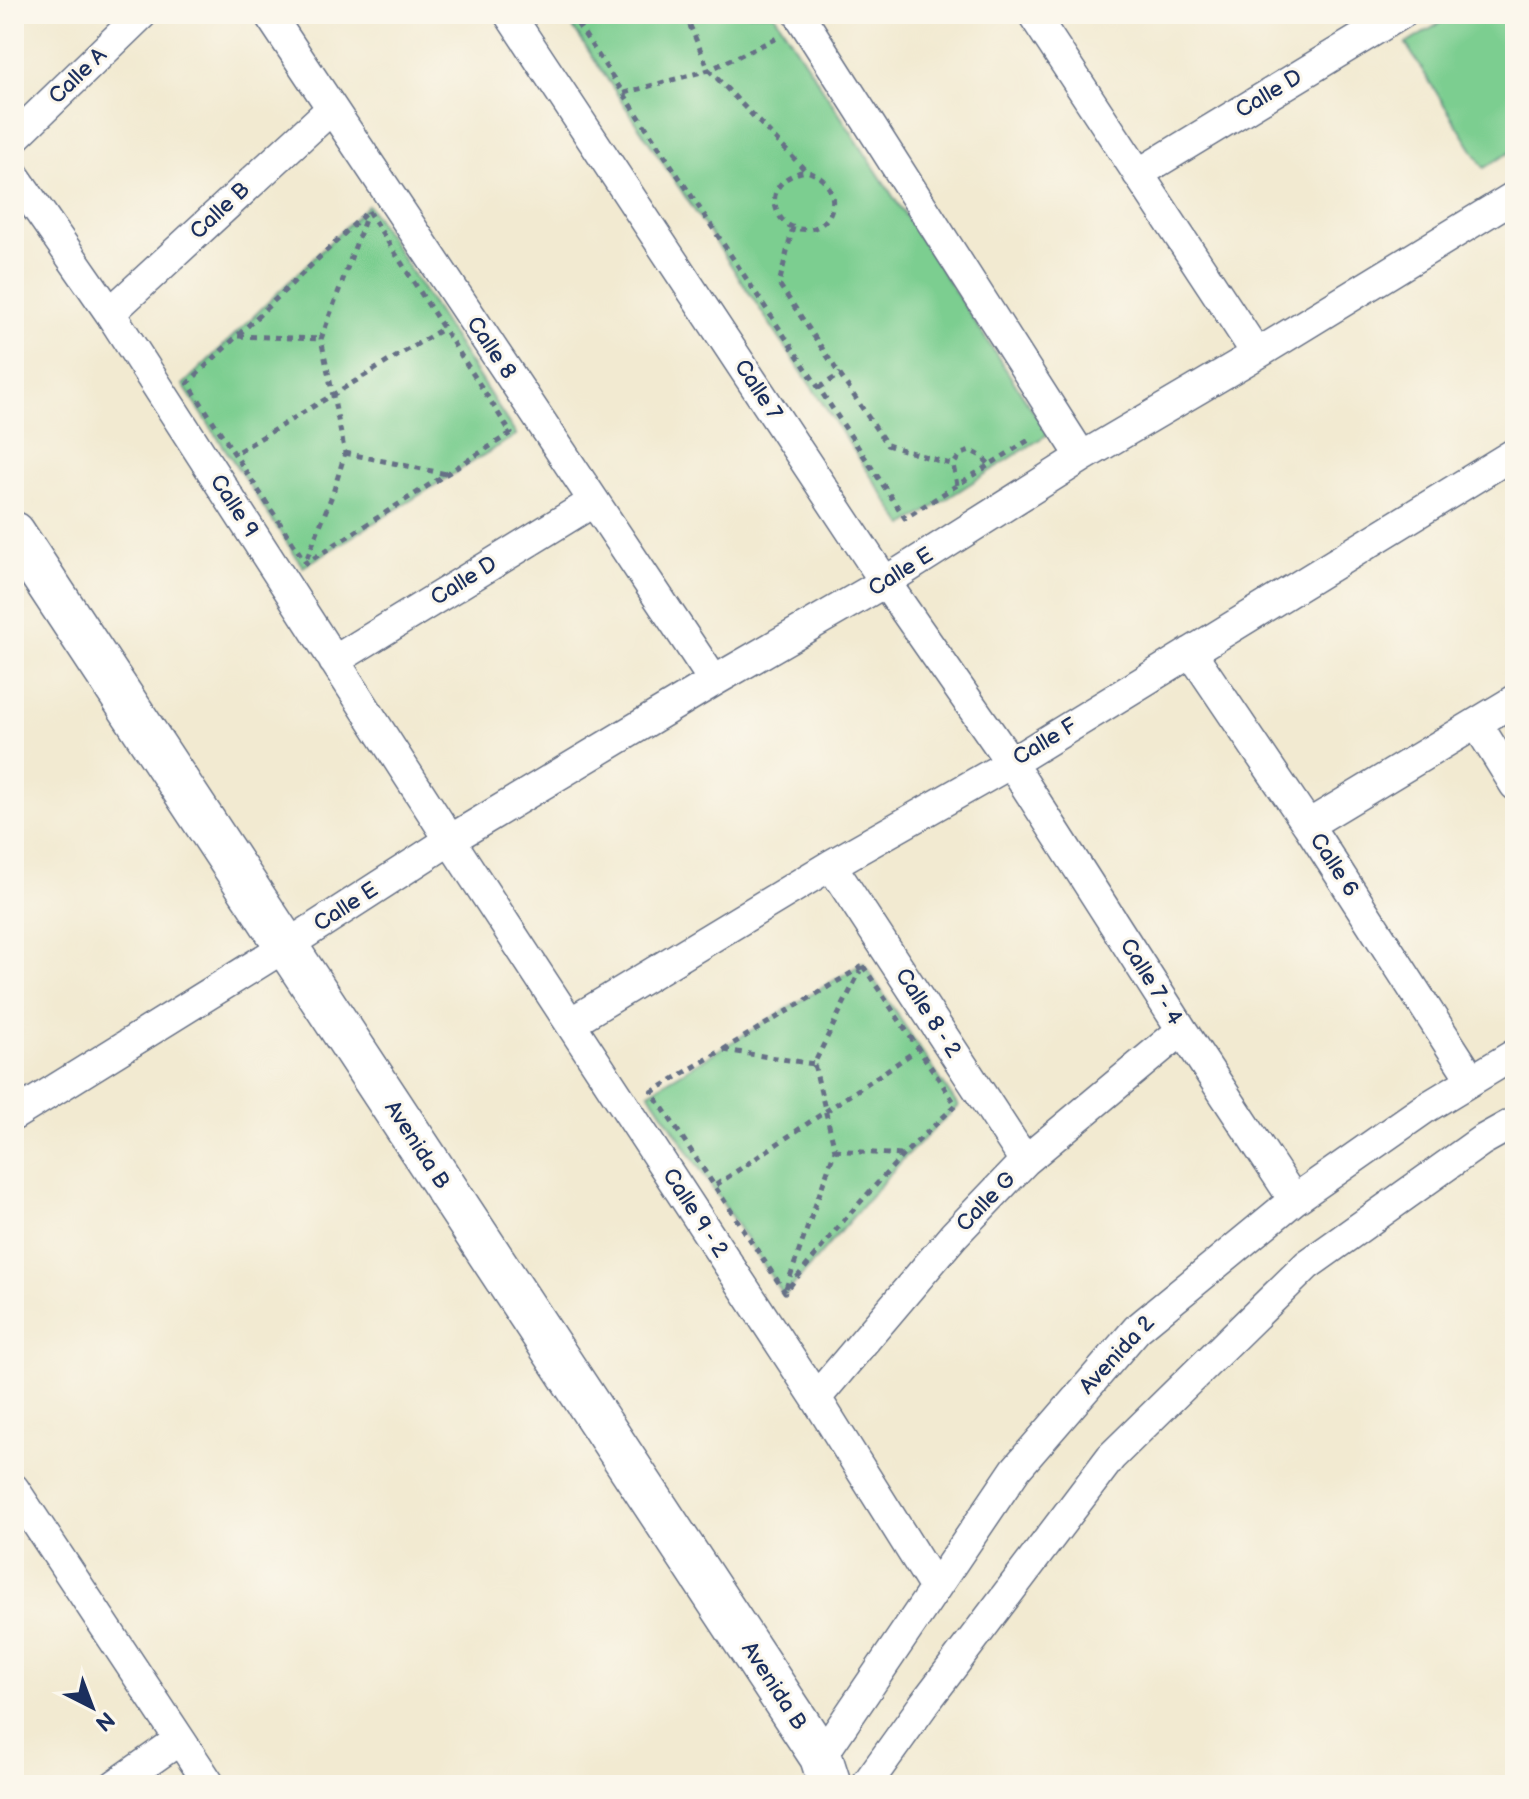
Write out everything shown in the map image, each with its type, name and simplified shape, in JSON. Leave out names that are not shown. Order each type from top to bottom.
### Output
[{"type":"main road","name":"Avenida B","points":[[14,533],[826,1771]]},
{"type":"street","name":"Calle A","points":[[14,138],[142,14]]},
{"type":"street","name":"Calle 8","points":[[269,14],[714,681]]},
{"type":"street","name":"Calle 7","points":[[509,14],[885,582],[1011,763]]},
{"type":"street","points":[[1033,14],[1257,354]]},
{"type":"street","name":"Calle D","points":[[1138,174],[1401,14]]},
{"type":"street","points":[[790,25],[1082,457]]},
{"type":"street","name":"Calle B","points":[[110,313],[331,109]]},
{"type":"street","name":"Calle 9","points":[[14,175],[110,313],[450,840]]},
{"type":"street","name":"Calle E","points":[[14,1115],[450,840],[885,582],[1082,457],[1515,196]]},
{"type":"street","name":"Calle F","points":[[570,1023],[831,865],[1011,763],[1515,453]]},
{"type":"street","name":"Calle D","points":[[334,661],[593,502]]},
{"type":"street","name":"Calle 6","points":[[1191,652],[1308,825],[1472,1080]]},
{"type":"street","points":[[1308,825],[1515,700]]},
{"type":"street","points":[[1477,724],[1515,785]]},
{"type":"street","name":"Calle 7 - 4","points":[[1011,763],[1294,1200]]},
{"type":"street","name":"Calle 9 - 2","points":[[450,840],[816,1398],[935,1588]]},
{"type":"street","name":"Calle 8 - 2","points":[[831,865],[1025,1161]]},
{"type":"street","name":"Calle G","points":[[816,1398],[954,1235],[1025,1161],[1182,1030]]},
{"type":"street","name":"Avenida 2","points":[[826,1771],[935,1588],[1016,1469],[1137,1329],[1294,1200],[1424,1109],[1515,1054]]},
{"type":"street","points":[[866,1785],[1111,1457],[1307,1265],[1481,1141],[1515,1122]]},
{"type":"street","points":[[14,1489],[210,1785]]},
{"type":"street","points":[[115,1785],[179,1740]]},
{"type":"path","points":[[571,14],[905,518],[1043,431]]},
{"type":"path","points":[[685,14],[709,70],[806,171],[827,182],[833,205],[829,216],[819,226],[805,230],[781,220],[775,207],[775,194],[782,182],[793,174],[806,171]]},
{"type":"path","points":[[624,93],[709,70],[790,25]]},
{"type":"path","points":[[306,563],[511,433],[368,211]]},
{"type":"path","points":[[306,563],[188,383],[368,211]]},
{"type":"path","points":[[306,563],[345,453],[321,339],[368,211]]},
{"type":"path","points":[[793,227],[779,284],[887,445],[953,465]]},
{"type":"path","points":[[235,454],[444,328]]},
{"type":"path","points":[[237,336],[321,339]]},
{"type":"path","points":[[819,388],[840,374]]},
{"type":"path","points":[[957,485],[953,465],[961,454],[971,451],[990,465]]},
{"type":"path","points":[[345,453],[446,474]]},
{"type":"path","points":[[785,1292],[903,1155],[956,1105],[863,966]]},
{"type":"path","points":[[785,1292],[652,1092],[863,966]]},
{"type":"path","points":[[785,1292],[835,1150],[814,1064],[863,966]]},
{"type":"path","points":[[714,1186],[918,1049]]},
{"type":"path","points":[[723,1050],[814,1064]]},
{"type":"path","points":[[835,1150],[903,1155]]},
{"type":"green space","points":[[564,14],[774,14],[1048,434],[904,526]]},
{"type":"green space","points":[[1455,14],[1515,14],[1515,149],[1484,168],[1406,44]]},
{"type":"green space","points":[[368,205],[516,435],[303,567],[183,385]]},
{"type":"green space","points":[[863,963],[958,1106],[903,1159],[784,1296],[649,1092]]}]
